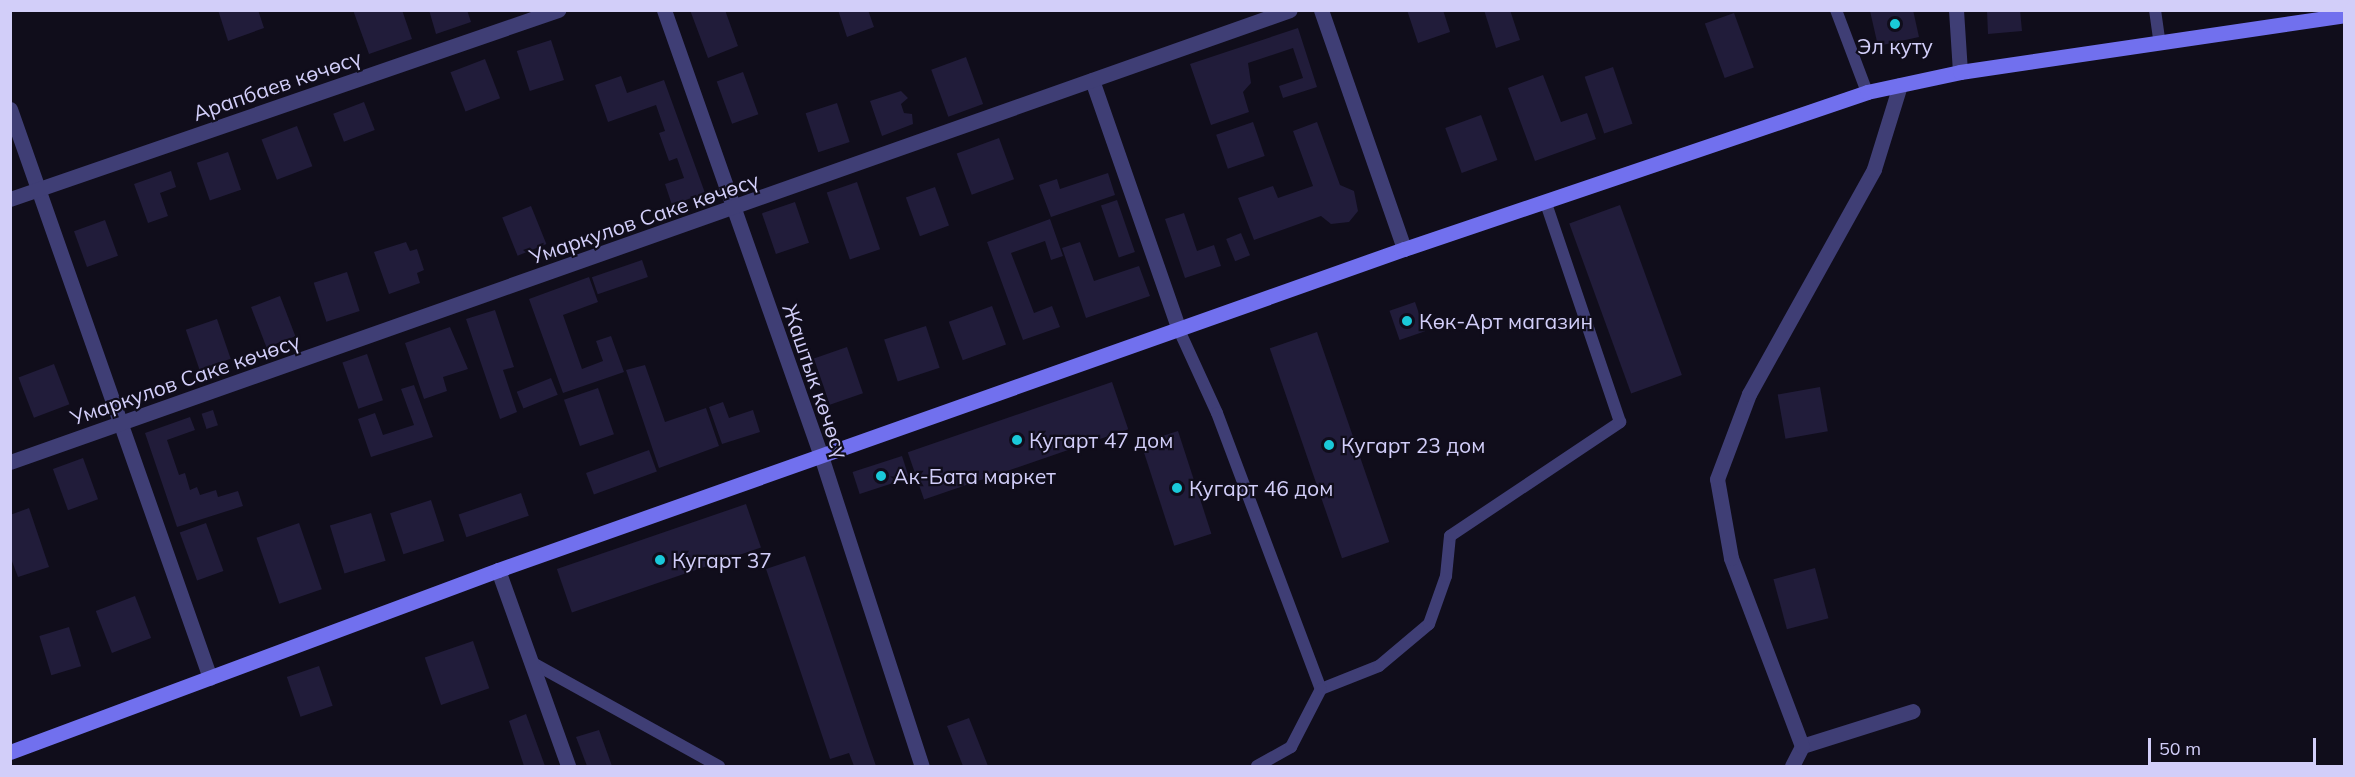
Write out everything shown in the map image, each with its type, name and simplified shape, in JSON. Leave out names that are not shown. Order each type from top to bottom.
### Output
[{"type":"main road","points":[[10,752],[498,570],[1404,249],[1867,92],[1960,72],[2344,15]]},
{"type":"street","name":"Арапбаев көчөсү","points":[[10,199],[558,10]]},
{"type":"street","name":"Жаштык көчөсү","points":[[664,10],[821,456],[922,766]]},
{"type":"street","name":"Умаркулов Саке көчөсү","points":[[10,462],[735,208],[1290,10]]},
{"type":"street","points":[[1321,10],[1404,249]]},
{"type":"street","points":[[1956,10],[1960,72]]},
{"type":"street","points":[[1092,80],[1179,330]]},
{"type":"street","points":[[1802,747],[1731,558],[1717,479],[1749,394],[1874,169],[1900,85]]},
{"type":"street","points":[[10,109],[210,678]]},
{"type":"street","points":[[498,570],[568,766]]},
{"type":"street","points":[[1792,766],[1802,747],[1913,711]]},
{"type":"lane","points":[[1836,10],[1867,92]]},
{"type":"lane","points":[[2155,10],[2160,44]]},
{"type":"lane","points":[[1257,766],[1291,747],[1321,689],[1379,666],[1429,624],[1446,576],[1450,536],[1620,422],[1545,201]]},
{"type":"lane","points":[[1179,330],[1217,413],[1321,689]]},
{"type":"lane","points":[[531,662],[719,766]]},
{"type":"building","points":[[218,10],[258,10],[264,28],[228,41]]},
{"type":"building","points":[[353,10],[402,10],[412,39],[369,54]]},
{"type":"building","points":[[429,10],[467,10],[471,22],[436,34]]},
{"type":"building","points":[[690,10],[725,10],[738,46],[708,58]]},
{"type":"building","points":[[838,10],[868,10],[874,27],[847,37]]},
{"type":"building","points":[[1407,10],[1443,10],[1450,32],[1418,43]]},
{"type":"building","points":[[1484,10],[1510,10],[1520,40],[1496,48]]},
{"type":"building","name":"Эл куту","points":[[1913,10],[1919,37],[1878,46],[1870,11]]},
{"type":"building","points":[[1987,10],[2020,10],[2022,31],[1988,34]]},
{"type":"building","points":[[1734,13],[1754,68],[1725,78],[1705,24]]},
{"type":"building","points":[[1298,28],[1317,87],[1283,98],[1279,86],[1303,78],[1293,48],[1248,63],[1251,83],[1243,92],[1249,112],[1211,125],[1190,64]]},
{"type":"building","points":[[551,40],[564,80],[530,91],[517,51]]},
{"type":"building","points":[[966,57],[983,104],[948,117],[931,70]]},
{"type":"building","points":[[485,59],[500,98],[466,111],[450,72]]},
{"type":"building","points":[[1613,67],[1633,124],[1604,133],[1585,77]]},
{"type":"building","points":[[743,72],[758,114],[732,124],[717,82]]},
{"type":"building","points":[[1543,75],[1561,122],[1587,113],[1596,139],[1535,161],[1508,88]]},
{"type":"building","points":[[621,76],[627,93],[664,80],[705,193],[672,205],[665,184],[684,178],[677,158],[669,161],[659,133],[665,131],[656,105],[608,122],[595,85]]},
{"type":"building","points":[[901,91],[908,98],[901,104],[904,113],[912,114],[913,124],[882,136],[870,101]]},
{"type":"building","points":[[364,102],[375,130],[344,142],[333,114]]},
{"type":"building","points":[[837,103],[850,142],[818,152],[806,113]]},
{"type":"building","points":[[1481,115],[1497,160],[1462,173],[1445,128]]},
{"type":"building","points":[[1253,122],[1265,156],[1228,169],[1216,135]]},
{"type":"building","points":[[1317,122],[1340,185],[1354,191],[1358,211],[1349,222],[1331,224],[1321,216],[1254,240],[1238,198],[1273,186],[1278,198],[1313,186],[1293,131]]},
{"type":"building","points":[[297,126],[312,166],[277,180],[262,140]]},
{"type":"building","points":[[999,138],[1014,179],[972,195],[957,153]]},
{"type":"building","points":[[228,152],[241,190],[210,201],[197,163]]},
{"type":"building","points":[[171,171],[176,187],[160,193],[168,216],[148,223],[134,184]]},
{"type":"building","points":[[1108,173],[1115,195],[1051,217],[1039,185],[1057,179],[1060,189]]},
{"type":"building","points":[[857,182],[880,249],[850,260],[827,192]]},
{"type":"building","points":[[935,187],[949,226],[920,236],[906,198]]},
{"type":"building","points":[[1117,200],[1135,252],[1119,258],[1101,206]]},
{"type":"building","points":[[795,202],[809,243],[776,254],[762,213]]},
{"type":"building","points":[[1620,205],[1682,375],[1631,394],[1569,223]]},
{"type":"building","points":[[531,206],[546,244],[518,256],[502,218]]},
{"type":"building","points":[[1184,213],[1197,251],[1214,245],[1221,266],[1185,278],[1165,219]]},
{"type":"building","points":[[1050,219],[1063,256],[1051,260],[1045,241],[1011,253],[1034,313],[1052,306],[1060,327],[1023,340],[987,242]]},
{"type":"building","points":[[105,220],[118,256],[87,267],[74,231]]},
{"type":"building","points":[[1241,233],[1250,255],[1235,261],[1226,239]]},
{"type":"building","points":[[406,242],[410,251],[417,249],[424,270],[417,273],[420,283],[389,294],[374,252]]},
{"type":"building","points":[[1080,242],[1094,281],[1139,266],[1150,296],[1086,318],[1062,248]]},
{"type":"building","points":[[642,260],[648,277],[598,294],[592,277]]},
{"type":"building","points":[[347,272],[360,311],[326,322],[314,283]]},
{"type":"building","points":[[589,277],[598,302],[563,315],[582,369],[603,361],[596,341],[611,336],[624,372],[563,393],[529,299]]},
{"type":"building","points":[[280,296],[295,336],[266,347],[251,307]]},
{"type":"building","name":"Көк-Арт магазин","points":[[1415,302],[1425,331],[1400,340],[1389,311]]},
{"type":"building","points":[[992,306],[1006,345],[963,360],[949,322]]},
{"type":"building","points":[[495,310],[514,367],[503,370],[517,412],[500,419],[466,319]]},
{"type":"building","points":[[217,319],[231,359],[199,369],[186,330]]},
{"type":"building","points":[[926,326],[940,368],[898,381],[884,340]]},
{"type":"building","points":[[450,327],[468,369],[443,377],[447,391],[424,399],[405,343]]},
{"type":"building","name":"Кугарт 23 дом","points":[[1317,332],[1389,542],[1342,558],[1270,348]]},
{"type":"building","points":[[847,347],[863,393],[830,405],[814,358]]},
{"type":"building","points":[[367,354],[383,400],[358,409],[342,362]]},
{"type":"building","points":[[54,364],[69,404],[34,418],[19,378]]},
{"type":"building","points":[[645,365],[665,422],[706,408],[719,446],[659,468],[626,370]]},
{"type":"building","points":[[551,378],[558,395],[523,409],[517,392]]},
{"type":"building","name":"Кугарт 47 дом","points":[[1112,382],[1128,429],[924,500],[908,452]]},
{"type":"building","points":[[414,385],[433,437],[371,457],[358,419],[375,413],[383,435],[414,425],[401,389]]},
{"type":"building","points":[[1820,387],[1828,431],[1785,439],[1778,394]]},
{"type":"building","points":[[598,388],[614,434],[580,446],[564,400]]},
{"type":"building","points":[[723,402],[729,418],[753,410],[760,432],[722,444],[709,407]]},
{"type":"building","points":[[213,410],[218,425],[207,429],[202,414]]},
{"type":"building","points":[[190,417],[195,430],[167,440],[179,475],[185,473],[190,490],[197,487],[200,495],[216,490],[218,497],[238,491],[243,506],[177,527],[145,433]]},
{"type":"building","name":"Кугарт 46 дом","points":[[1178,431],[1211,534],[1174,546],[1141,443]]},
{"type":"building","points":[[649,450],[657,472],[594,495],[586,473]]},
{"type":"building","name":"Ак-Бата маркет","points":[[902,456],[909,478],[860,494],[853,472]]},
{"type":"building","points":[[83,458],[98,499],[68,510],[53,469]]},
{"type":"building","points":[[521,493],[529,516],[466,537],[459,514]]},
{"type":"building","points":[[431,500],[444,541],[403,554],[390,513]]},
{"type":"building","name":"Кугарт 37","points":[[746,504],[761,547],[572,613],[557,569]]},
{"type":"building","points":[[29,508],[49,567],[18,577],[10,556],[10,515]]},
{"type":"building","points":[[371,513],[386,561],[344,573],[330,526]]},
{"type":"building","points":[[206,523],[223,571],[197,581],[180,533]]},
{"type":"building","points":[[299,523],[322,589],[279,604],[256,538]]},
{"type":"building","name":"Кугарт 37","points":[[805,556],[876,766],[854,766],[849,753],[830,759],[766,569]]},
{"type":"building","points":[[1815,568],[1828,618],[1787,629],[1773,579]]},
{"type":"building","points":[[135,596],[151,638],[112,653],[96,611]]},
{"type":"building","points":[[69,627],[81,666],[51,675],[39,636]]},
{"type":"building","points":[[473,641],[489,688],[441,705],[425,658]]},
{"type":"building","points":[[319,666],[333,706],[301,717],[287,677]]},
{"type":"building","points":[[526,714],[545,766],[524,766],[509,721]]},
{"type":"building","points":[[969,718],[988,766],[963,766],[947,726]]},
{"type":"building","points":[[599,730],[612,766],[587,766],[576,737]]},
{"type":"place","name":"Эл куту","points":[[1895,24]]},
{"type":"place","name":"Көк-Арт магазин","points":[[1407,321]]},
{"type":"place","name":"Кугарт 47 дом","points":[[1017,440]]},
{"type":"place","name":"Кугарт 23 дом","points":[[1329,445]]},
{"type":"place","name":"Ак-Бата маркет","points":[[881,476]]},
{"type":"place","name":"Кугарт 46 дом","points":[[1177,488]]},
{"type":"place","name":"Кугарт 37","points":[[660,560]]}]
